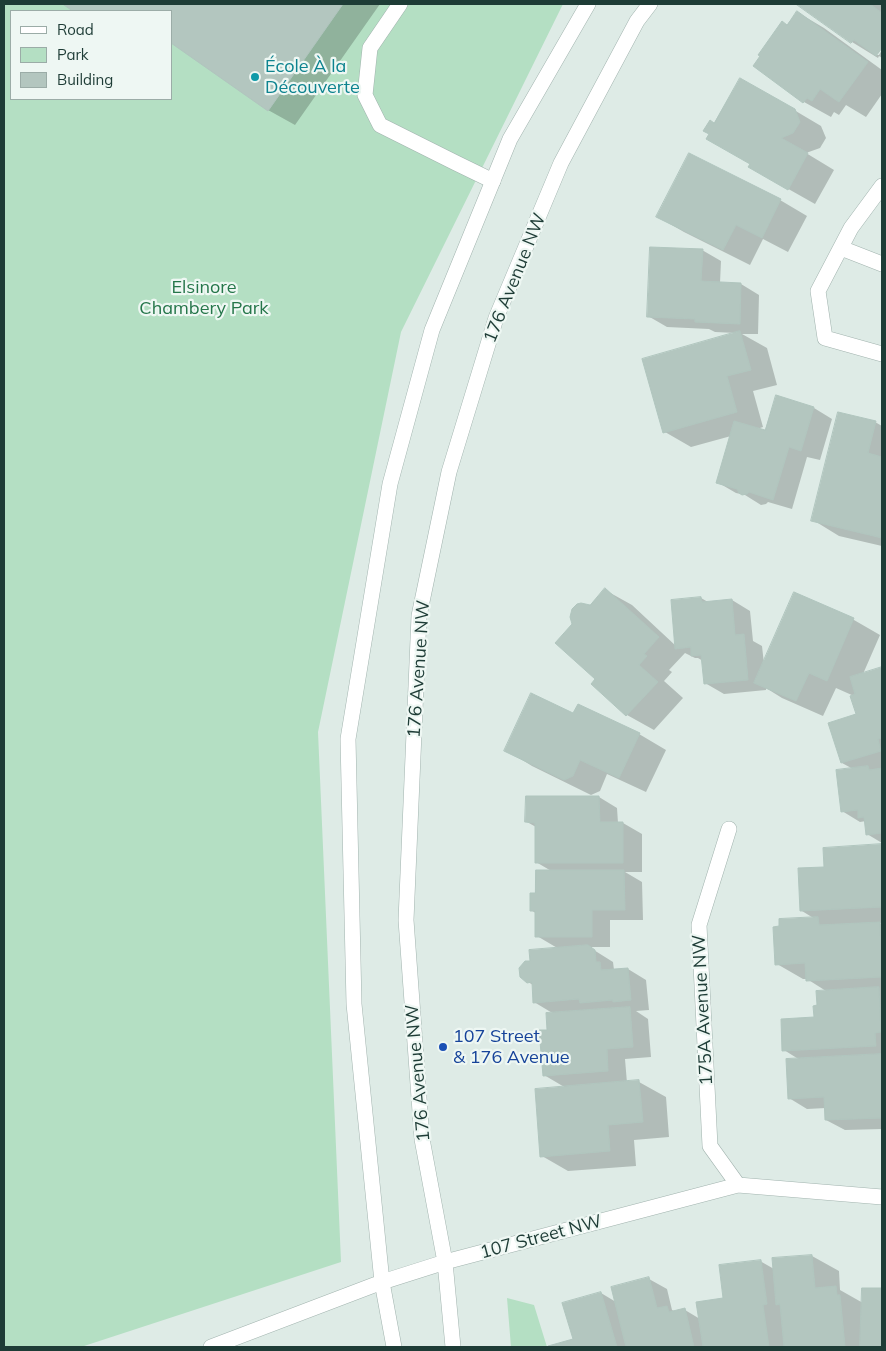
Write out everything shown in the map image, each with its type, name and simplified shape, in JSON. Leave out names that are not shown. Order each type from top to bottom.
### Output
[{"type":"street","points":[[400,4],[370,48],[365,95],[380,125],[493,180]]},
{"type":"street","points":[[394,1347],[382,1282],[354,1004],[348,740],[390,484],[432,330],[510,140],[588,4]]},
{"type":"street","name":"176 Avenue NW","points":[[453,1347],[445,1262],[422,1139],[406,920],[419,616],[449,472],[496,318],[561,163],[636,21],[650,4]]},
{"type":"street","points":[[882,186],[852,228],[818,291],[825,338],[882,354]]},
{"type":"street","points":[[841,248],[882,264]]},
{"type":"street","name":"175A Avenue NW","points":[[729,829],[699,925],[710,1146],[738,1186]]},
{"type":"street","name":"107 Street NW","points":[[211,1347],[382,1282],[445,1262],[738,1186],[882,1197]]},
{"type":"green space","name":"Elsinore Chambery Park","points":[[4,4],[563,4],[401,332],[318,732],[341,1262],[81,1347],[4,1347]]},
{"type":"green space","points":[[507,1298],[534,1305],[547,1347],[511,1347]]},
{"type":"building","name":"École À la Découverte","points":[[63,4],[343,4],[268,111],[172,44],[172,10],[72,10]]},
{"type":"building","points":[[796,4],[870,4],[882,13],[882,48],[876,56],[854,40],[851,43]]},
{"type":"building","points":[[797,11],[868,62],[839,102],[820,89],[812,101],[807,98],[803,103],[753,66],[760,56],[758,55],[782,21],[787,25]]},
{"type":"building","points":[[740,78],[795,109],[800,122],[793,133],[781,138],[808,153],[788,190],[748,167],[750,164],[706,139],[709,134],[703,131],[710,120],[714,123]]},
{"type":"building","points":[[689,153],[781,199],[762,238],[736,225],[723,250],[656,217]]},
{"type":"building","points":[[650,247],[703,249],[701,281],[741,283],[740,324],[695,322],[695,319],[647,317]]},
{"type":"building","points":[[740,331],[751,370],[727,376],[737,412],[663,433],[642,359]]},
{"type":"building","points":[[776,395],[814,407],[801,451],[789,447],[773,500],[749,492],[742,495],[737,489],[716,483],[734,421],[765,430]]},
{"type":"building","points":[[838,412],[876,421],[868,453],[882,457],[882,538],[811,521]]},
{"type":"building","points":[[605,588],[659,637],[644,654],[647,656],[639,665],[658,682],[626,716],[591,684],[595,679],[555,643],[572,624],[570,617],[572,609],[581,603],[590,605]]},
{"type":"building","points":[[794,592],[854,618],[827,681],[809,673],[796,701],[754,683]]},
{"type":"building","points":[[701,597],[702,602],[732,599],[735,635],[744,634],[748,680],[704,684],[701,655],[691,656],[691,647],[675,649],[671,600]]},
{"type":"building","points":[[882,667],[882,738],[878,739],[881,751],[841,763],[828,723],[856,714],[850,696],[855,694],[850,677]]},
{"type":"building","points":[[531,693],[573,713],[578,704],[640,733],[619,778],[580,760],[573,776],[564,780],[504,751]]},
{"type":"building","points":[[868,766],[869,770],[882,768],[882,833],[866,835],[864,817],[858,818],[858,810],[841,812],[836,770]]},
{"type":"building","points":[[526,796],[599,796],[600,822],[623,822],[623,863],[535,863],[535,823],[525,822]]},
{"type":"building","points":[[882,844],[882,907],[800,911],[798,868],[824,867],[823,848]]},
{"type":"building","points":[[536,870],[624,870],[625,910],[592,910],[592,937],[535,937],[535,911],[530,911],[530,893],[535,893]]},
{"type":"building","points":[[818,917],[819,925],[880,922],[882,977],[806,981],[805,963],[775,965],[773,927],[779,926],[779,919]]},
{"type":"building","points":[[588,945],[595,950],[596,962],[600,962],[601,970],[628,968],[631,1000],[580,1003],[579,999],[533,1003],[532,982],[527,983],[520,977],[519,968],[525,961],[530,961],[529,950]]},
{"type":"building","points":[[879,987],[881,1032],[875,1033],[876,1046],[782,1051],[781,1019],[814,1017],[813,1006],[817,1005],[816,991]]},
{"type":"building","points":[[630,1007],[633,1047],[607,1049],[608,1071],[543,1076],[539,1030],[547,1030],[546,1013]]},
{"type":"building","points":[[882,1054],[882,1118],[825,1120],[824,1097],[788,1099],[786,1059]]},
{"type":"building","points":[[639,1080],[643,1122],[608,1125],[610,1151],[540,1157],[535,1089]]},
{"type":"building","points":[[812,1255],[815,1288],[836,1286],[837,1295],[840,1295],[845,1347],[784,1347],[780,1304],[776,1305],[772,1258]]},
{"type":"building","points":[[761,1260],[767,1304],[763,1305],[769,1347],[703,1347],[696,1302],[723,1298],[719,1265]]},
{"type":"building","points":[[649,1277],[657,1308],[667,1306],[669,1312],[685,1308],[694,1347],[626,1347],[611,1287]]},
{"type":"building","points":[[862,1288],[882,1288],[882,1347],[860,1347]]},
{"type":"building","points":[[601,1292],[617,1347],[548,1347],[573,1339],[562,1303]]},
{"type":"place","name":"École À la Découverte","points":[[255,77]]},
{"type":"place","name":"107 Street & 176 Avenue","points":[[443,1047]]}]
